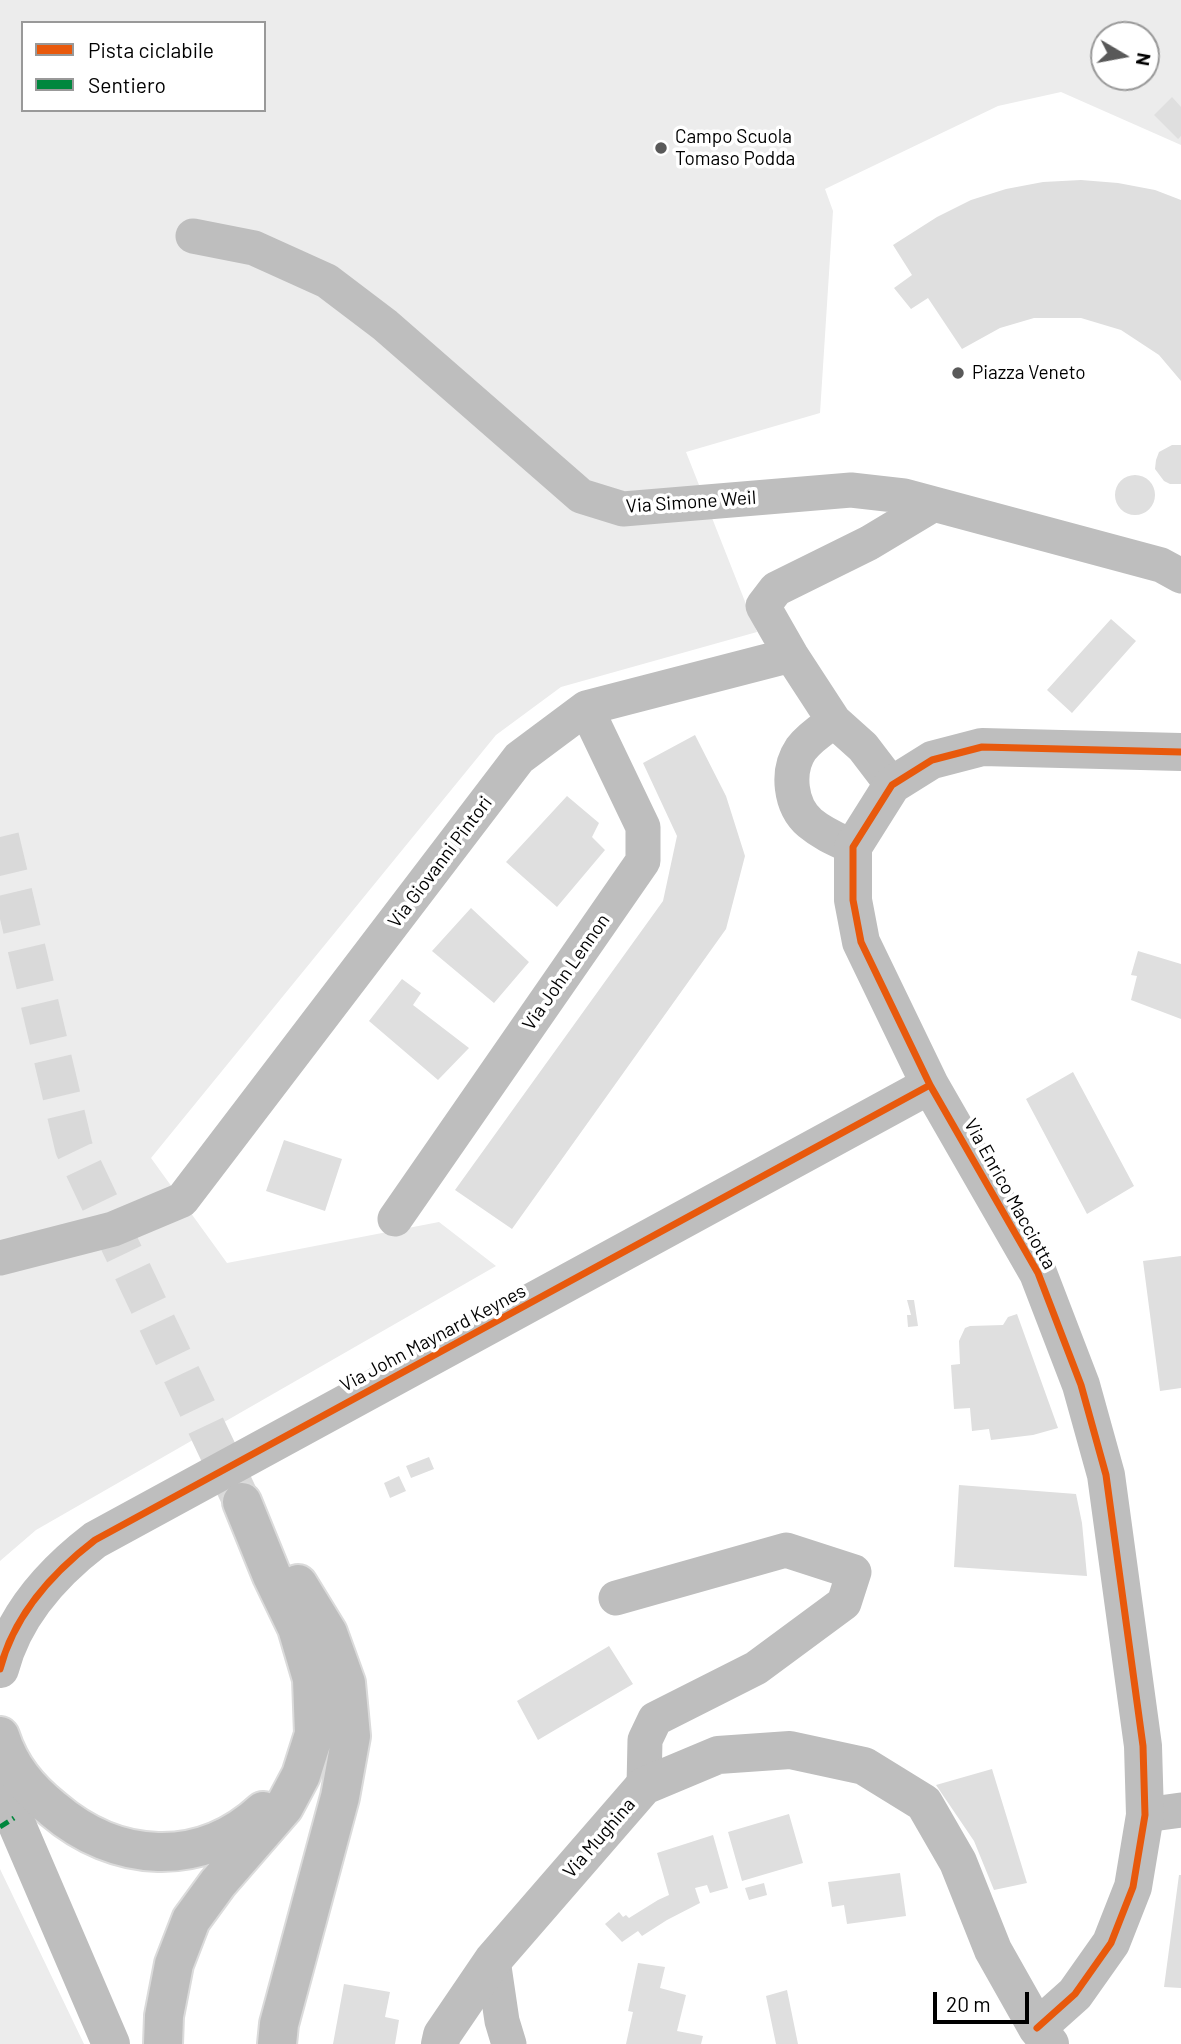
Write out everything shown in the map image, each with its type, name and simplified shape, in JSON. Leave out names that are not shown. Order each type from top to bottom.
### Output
[{"type":"street","name":"Via Simone Weil","points":[[193,236],[254,248],[327,282],[385,325],[581,496],[623,509],[851,490],[904,496],[1161,565],[1181,576]]},
{"type":"street","points":[[892,785],[863,747],[834,721],[763,606],[776,589],[869,543],[933,504]]},
{"type":"street","name":"Via Giovanni Pintori","points":[[0,1258],[113,1229],[182,1200],[519,758],[586,708],[791,655]]},
{"type":"street","name":"Via John Lennon","points":[[395,1219],[643,861],[643,827],[586,708]]},
{"type":"street","points":[[834,721],[801,749],[793,770],[792,788],[795,802],[809,822],[853,847],[892,785],[932,760],[982,747],[1181,752]]},
{"type":"street","name":"Via Enrico Macciotta","points":[[853,847],[853,900],[861,942],[930,1085],[1038,1273],[1081,1385],[1106,1475],[1143,1746],[1163,1813],[1111,1943],[1044,2036]]},
{"type":"street","name":"Via John Maynard Keynes","points":[[0,1669],[17,1626],[32,1602],[69,1560],[95,1540],[930,1085]]},
{"type":"street","points":[[163,2044],[164,2016],[174,1964],[191,1920],[218,1883],[284,1807],[301,1775],[314,1734],[312,1679],[297,1628],[272,1576],[242,1502],[290,1570],[328,1633],[346,1683],[351,1736],[340,1797],[279,2024],[277,2044]]},
{"type":"street","points":[[616,1598],[786,1550],[854,1572],[844,1603],[756,1668],[655,1719],[645,1740],[644,1786]]},
{"type":"street","points":[[0,1736],[16,1772],[33,1793],[72,1826],[99,1840],[124,1848],[177,1852],[204,1846],[232,1835],[252,1821],[275,1800],[288,1782],[314,1734]]},
{"type":"street","name":"Via Mughina","points":[[440,2044],[442,2035],[493,1960],[644,1786],[718,1755],[790,1750],[864,1766],[924,1803],[958,1862],[993,1950],[1044,2036]]},
{"type":"street","points":[[0,1786],[2,1796],[14,1818],[111,2044]]},
{"type":"street","points":[[493,1960],[502,2021],[509,2044]]},
{"type":"shaded area","points":[[0,0],[1181,0],[1181,145],[1061,92],[998,106],[825,189],[833,211],[820,413],[686,452],[757,632],[561,687],[496,735],[151,1158],[227,1263],[439,1222],[496,1266],[36,1530],[0,1561]]},
{"type":"shaded area","points":[[0,1869],[84,2044],[0,2044]]},
{"type":"building","points":[[1172,97],[1181,107],[1181,136],[1178,139],[1154,115]]},
{"type":"building","points":[[1081,180],[1155,190],[1181,200],[1181,381],[1159,355],[1121,330],[1081,318],[1034,318],[1000,328],[962,349],[928,298],[911,309],[894,288],[912,275],[893,245],[937,217],[971,200],[1006,189],[1043,182]]},
{"type":"building","points":[[1172,445],[1181,445],[1181,484],[1164,481],[1155,469],[1159,452]]},
{"type":"building","points":[[1135,475],[1149,481],[1155,495],[1149,509],[1135,515],[1121,509],[1115,495],[1121,481]]},
{"type":"building","points":[[1111,619],[1136,641],[1072,713],[1047,690]]},
{"type":"building","points":[[695,735],[726,796],[745,856],[726,929],[512,1229],[455,1190],[663,901],[677,836],[643,763]]},
{"type":"building","points":[[567,796],[599,823],[592,837],[605,850],[557,907],[506,862]]},
{"type":"building","points":[[471,908],[529,962],[494,1003],[432,951]]},
{"type":"building","points":[[1138,951],[1181,964],[1181,1019],[1131,1000],[1137,976],[1131,975]]},
{"type":"building","points":[[402,979],[421,993],[413,1005],[469,1048],[438,1080],[369,1021]]},
{"type":"building","points":[[1073,1072],[1134,1186],[1087,1214],[1026,1099]]},
{"type":"building","points":[[284,1140],[342,1159],[325,1211],[266,1191]]},
{"type":"building","points":[[1181,1256],[1181,1388],[1160,1391],[1143,1261]]},
{"type":"building","points":[[907,1300],[914,1300],[918,1326],[908,1327],[907,1315],[911,1315]]},
{"type":"building","points":[[1017,1314],[1058,1428],[1033,1435],[991,1440],[989,1429],[972,1431],[970,1408],[954,1409],[951,1365],[960,1364],[959,1341],[965,1328],[1003,1325],[1008,1317]]},
{"type":"building","points":[[429,1457],[434,1469],[411,1478],[406,1466]]},
{"type":"building","points":[[399,1476],[406,1491],[390,1498],[384,1483]]},
{"type":"building","points":[[959,1485],[1076,1494],[1087,1576],[954,1567]]},
{"type":"building","points":[[609,1646],[633,1684],[538,1740],[517,1701]]},
{"type":"building","points":[[992,1769],[1027,1883],[994,1890],[974,1841],[936,1785]]},
{"type":"building","points":[[789,1814],[803,1863],[742,1881],[728,1832]]},
{"type":"building","points":[[713,1835],[728,1888],[710,1893],[707,1885],[695,1888],[700,1903],[642,1936],[638,1931],[622,1942],[605,1924],[619,1912],[623,1917],[626,1915],[629,1918],[669,1895],[657,1853]]},
{"type":"building","points":[[900,1873],[906,1916],[847,1924],[844,1905],[832,1907],[828,1882]]},
{"type":"building","points":[[1181,1875],[1181,1988],[1164,1987]]},
{"type":"building","points":[[764,1883],[767,1895],[749,1900],[745,1888]]},
{"type":"building","points":[[638,1963],[665,1967],[660,1988],[686,1995],[677,2031],[703,2036],[701,2044],[626,2044],[633,2012],[628,2011]]},
{"type":"building","points":[[344,1984],[390,1992],[385,2017],[399,2020],[395,2044],[333,2044]]},
{"type":"building","points":[[787,1990],[798,2044],[776,2044],[766,1996]]},
{"type":"tunnel","points":[[0,837],[74,1148],[241,1500]]},
{"type":"marked path","points":[[0,1827],[14,1818]]},
{"type":"cycle path","points":[[1037,2028],[1075,1994],[1111,1943],[1133,1887],[1145,1815],[1143,1746],[1106,1475],[1081,1385],[1038,1273],[930,1085],[861,942],[853,900],[853,847],[892,785],[932,760],[982,747],[1181,752]]},
{"type":"cycle path","points":[[0,1669],[6,1649],[25,1613],[64,1566],[95,1540],[930,1085]]},
{"type":"place","name":"Campo Scuola Tomaso Podda","points":[[661,148]]},
{"type":"place","name":"Piazza Veneto","points":[[958,373]]}]
